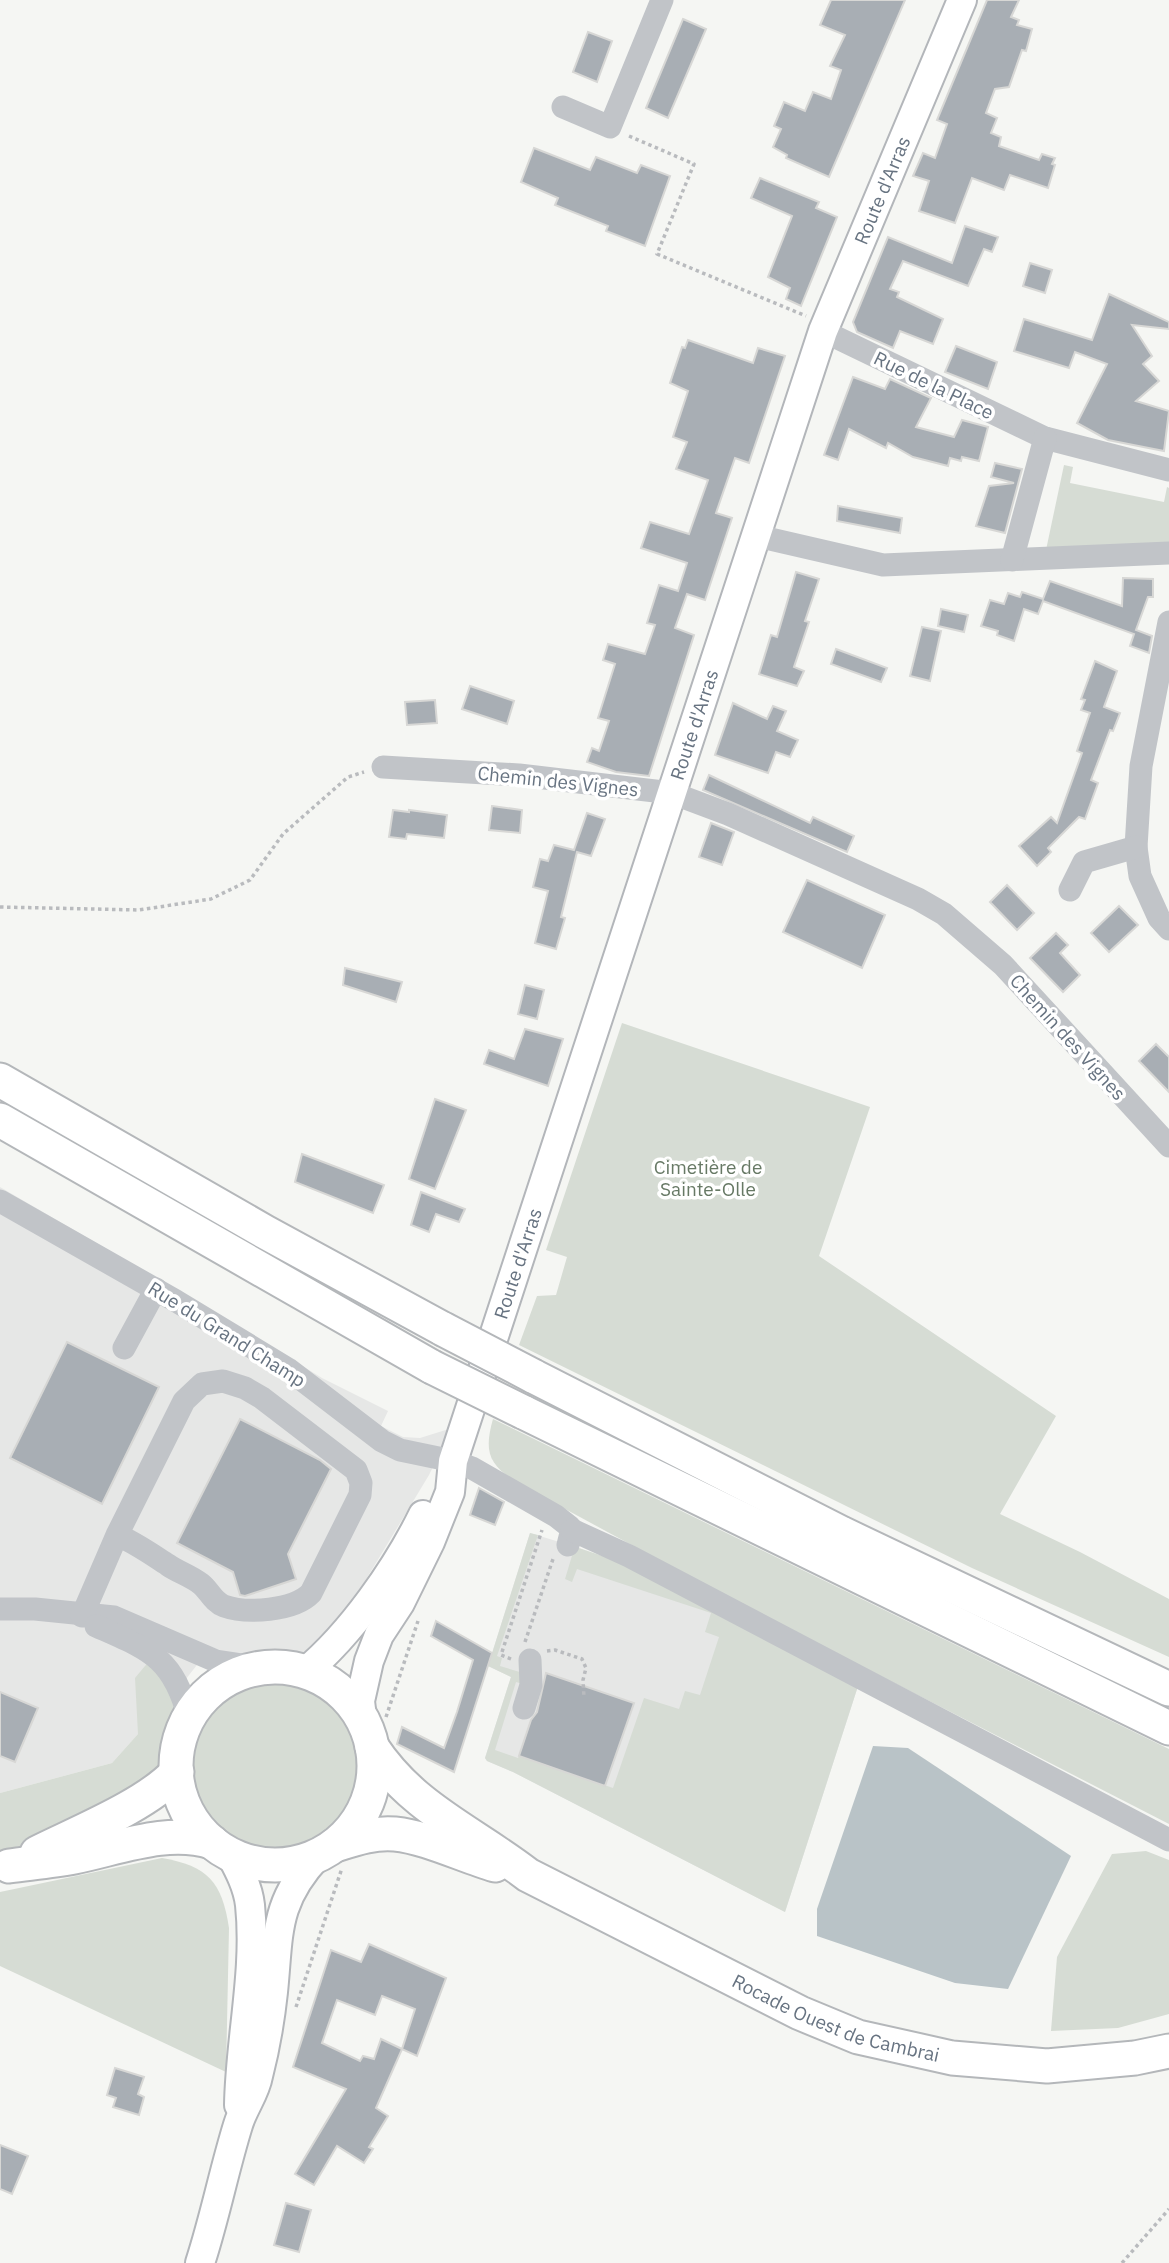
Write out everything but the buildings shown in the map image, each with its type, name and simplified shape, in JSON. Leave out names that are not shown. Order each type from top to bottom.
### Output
[{"type":"highway","points":[[0,1080],[265,1232],[533,1376],[841,1533],[1169,1689]]},
{"type":"highway","points":[[0,1120],[432,1367],[1169,1728]]},
{"type":"highway","points":[[5,1868],[71,1858],[170,1837],[193,1836],[252,1862],[274,1865],[297,1863],[326,1850],[357,1821],[373,1780],[367,1733],[338,1689],[305,1672],[283,1667],[261,1668],[246,1671],[219,1685],[197,1705],[181,1735],[177,1772],[187,1811],[202,1833],[221,1848]]},
{"type":"highway","name":"Rocade Ouest de Cambrai","points":[[367,1733],[388,1772],[422,1802],[496,1850],[528,1875]]},
{"type":"highway","points":[[5,1868],[146,1799],[177,1772]]},
{"type":"highway","name":"Rocade Ouest de Cambrai","points":[[326,1850],[369,1835],[396,1834],[528,1875],[800,2013],[858,2037],[952,2058],[1047,2066],[1169,2051]]},
{"type":"main road","name":"Route d'Arras","points":[[453,1461],[823,331],[962,0]]},
{"type":"main road","points":[[305,1672],[332,1647],[388,1574],[416,1530],[453,1461]]},
{"type":"main road","points":[[367,1733],[360,1701],[369,1661],[379,1635],[400,1603],[430,1542],[450,1492],[453,1461]]},
{"type":"main road","points":[[221,1848],[243,1877],[250,1904],[249,1990],[239,2075],[238,2122]]},
{"type":"main road","points":[[200,2263],[238,2122],[258,2079],[273,1992],[276,1943],[282,1914],[300,1874],[326,1850]]},
{"type":"street","points":[[563,107],[610,127],[662,0]]},
{"type":"street","name":"Rue de la Place","points":[[823,331],[1045,439],[1169,470]]},
{"type":"street","points":[[1012,560],[1045,439]]},
{"type":"street","points":[[757,536],[883,565],[1169,553]]},
{"type":"street","points":[[1169,622],[1141,766],[1136,847],[1140,876],[1159,918],[1169,929]]},
{"type":"street","name":"Chemin des Vignes","points":[[383,767],[519,775],[672,793],[727,814],[918,899],[944,914],[1003,965],[1169,1146]]},
{"type":"street","points":[[1070,890],[1084,862],[1136,847]]},
{"type":"street","name":"Rue du Grand Champ","points":[[0,1200],[156,1289],[271,1359],[318,1390],[382,1441],[414,1454],[453,1461],[472,1468],[563,1520],[565,1541],[629,1556],[1169,1840]]},
{"type":"street","points":[[124,1348],[156,1289]]},
{"type":"street","points":[[245,1388],[271,1359]]},
{"type":"street","points":[[82,1616],[117,1535],[189,1396],[202,1384],[223,1381],[245,1388],[262,1398],[356,1470],[360,1477],[360,1495],[311,1593],[299,1603],[283,1608],[244,1609],[225,1606],[212,1597],[202,1584],[117,1535]]},
{"type":"street","points":[[0,1609],[35,1609],[114,1618],[216,1661],[261,1668]]},
{"type":"street","points":[[82,1616],[95,1625],[137,1644],[161,1661],[177,1681],[188,1718]]},
{"type":"street","points":[[524,1707],[530,1690],[527,1662]]},
{"type":"path","points":[[610,127],[694,164],[657,254],[804,315],[823,331]]},
{"type":"path","points":[[0,907],[139,910],[211,899],[250,880],[284,834],[348,776],[383,767]]},
{"type":"path","points":[[549,1512],[500,1655],[527,1662],[541,1669],[546,1652],[553,1650],[582,1659],[586,1668],[583,1680],[584,1697]]},
{"type":"path","points":[[527,1662],[565,1541]]},
{"type":"path","points":[[1122,2263],[1169,2209]]},
{"type":"shaded area","points":[[0,1187],[215,1312],[322,1378],[388,1411],[381,1426],[403,1437],[420,1438],[452,1428],[429,1475],[359,1591],[318,1643],[299,1655],[266,1658],[227,1653],[211,1647],[175,1693],[112,1763],[0,1793]]},
{"type":"shaded area","points":[[530,1533],[579,1548],[859,1683],[785,1912],[487,1761],[485,1758],[511,1677],[488,1666]]},
{"type":"shaded area","points":[[873,1746],[908,1748],[1071,1856],[1008,1989],[955,1983],[817,1936],[817,1909]]},
{"type":"green space","points":[[1064,465],[1073,467],[1070,483],[1164,502],[1167,487],[1169,488],[1169,545],[1046,550]]},
{"type":"green space","name":"Cimetière de Sainte-Olle","points":[[622,1023],[870,1107],[819,1256],[1056,1416],[1000,1514],[1169,1599],[1169,1657],[972,1568],[519,1345],[537,1296],[556,1295],[567,1257],[546,1250]]},
{"type":"green space","points":[[493,1419],[1169,1749],[1169,1824],[746,1607],[519,1484],[501,1471],[491,1458],[489,1441]]},
{"type":"green space","points":[[530,1533],[538,1535],[497,1656],[502,1658],[500,1666],[523,1673],[523,1684],[516,1682],[495,1750],[613,1788],[644,1698],[679,1709],[685,1691],[700,1695],[719,1637],[705,1632],[711,1613],[577,1569],[572,1582],[565,1579],[574,1549],[579,1548],[629,1565],[859,1683],[785,1912],[487,1761],[485,1758],[511,1677],[488,1666]]},
{"type":"green space","points":[[150,1660],[170,1693],[176,1711],[172,1740],[160,1775],[51,1838],[0,1851],[0,1793],[112,1763],[138,1734],[135,1678]]},
{"type":"green space","points":[[275,1683],[307,1690],[321,1697],[333,1708],[344,1720],[351,1734],[358,1766],[351,1798],[344,1812],[333,1824],[321,1835],[307,1842],[275,1849],[243,1842],[229,1835],[217,1824],[206,1812],[199,1798],[192,1766],[199,1734],[206,1720],[217,1708],[229,1697],[243,1690]]},
{"type":"green space","points":[[1146,1851],[1169,1860],[1169,2014],[1118,2028],[1051,2031],[1057,1957],[1112,1854]]},
{"type":"green space","points":[[162,1858],[178,1861],[202,1872],[217,1888],[226,1912],[229,1928],[226,2072],[0,1966],[0,1892]]}]
